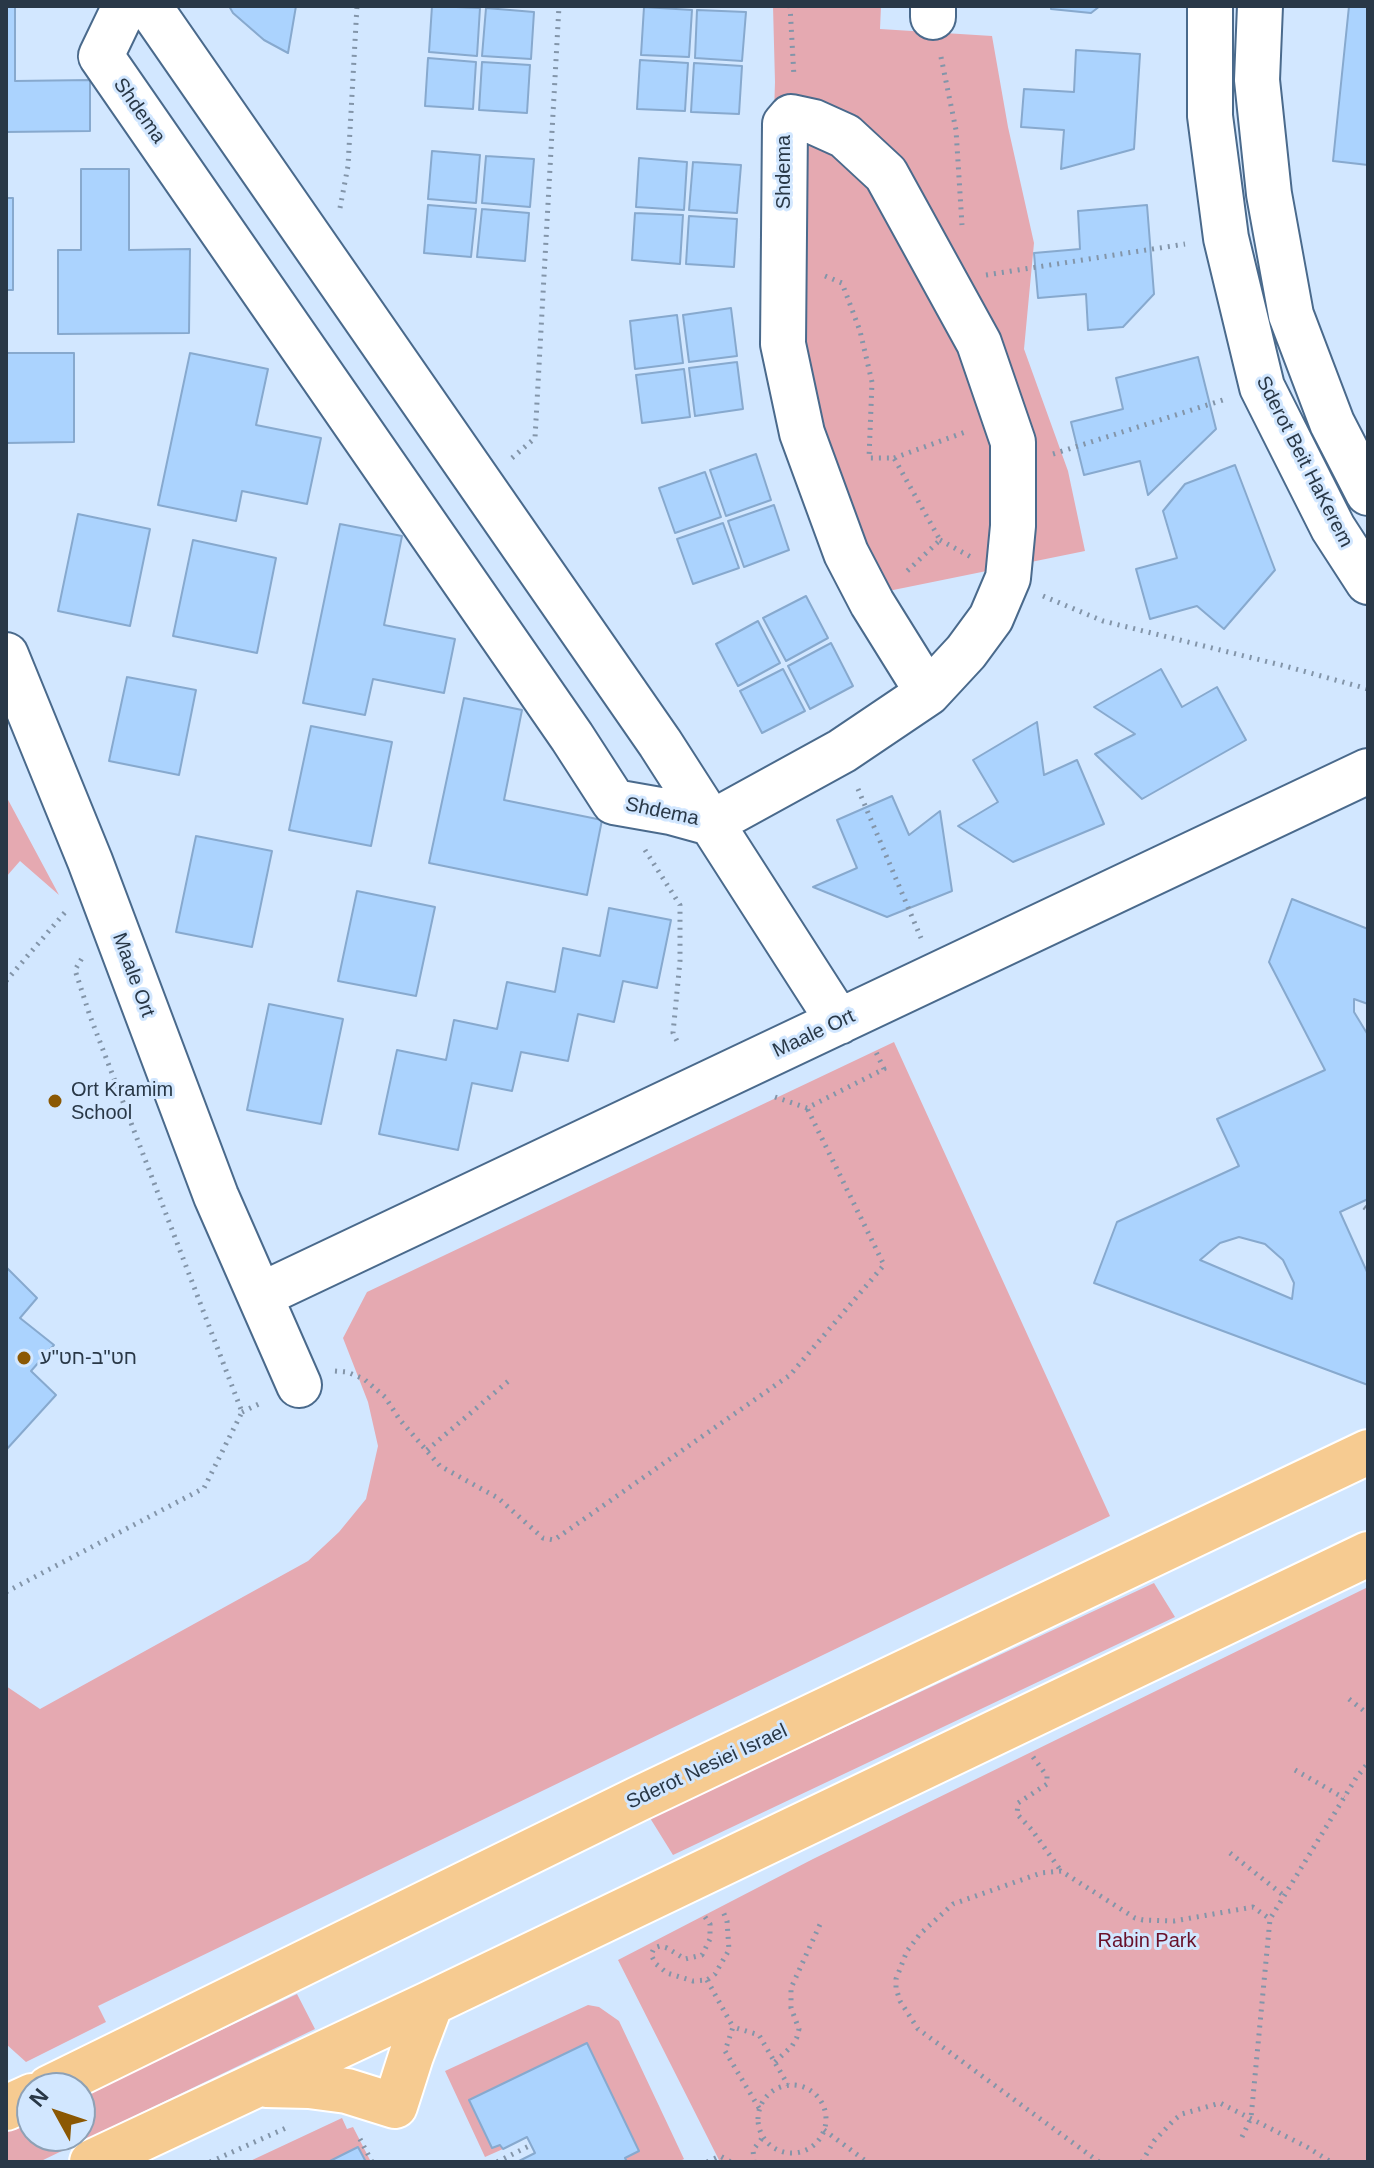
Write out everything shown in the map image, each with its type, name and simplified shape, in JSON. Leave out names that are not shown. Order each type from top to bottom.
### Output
[{"type":"main road","name":"Sderot Nesiei Israel","points":[[82,2072],[638,1799],[1368,1452]]},
{"type":"main road","points":[[92,2162],[1368,1554]]},
{"type":"main road","points":[[256,2085],[309,2086],[347,2091],[395,2106],[431,2003]]},
{"type":"street","name":"Shdema","points":[[125,6],[101,56],[614,802],[711,823],[842,751],[928,693],[966,652],[991,618],[1008,578],[1013,526],[1013,442],[979,343],[886,174],[845,136],[814,122],[791,117],[785,124],[783,344],[802,433],[846,553],[872,603],[928,693]]},
{"type":"street","name":"Shdema","points":[[149,6],[660,743],[711,823],[855,1031]]},
{"type":"street","name":"Sderot Beit HaKerem","points":[[1210,6],[1210,116],[1226,238],[1262,387],[1333,528],[1368,582]]},
{"type":"street","points":[[1260,6],[1257,80],[1269,194],[1291,315],[1332,423],[1368,493]]},
{"type":"street","name":"Maale Ort","points":[[6,655],[90,861],[216,1196],[300,1384]]},
{"type":"street","name":"Maale Ort","points":[[261,1295],[855,1031],[1368,771]]},
{"type":"path","points":[[340,209],[348,166],[357,6]]},
{"type":"path","points":[[480,484],[535,438],[559,6]]},
{"type":"path","points":[[790,6],[795,97],[791,117]]},
{"type":"path","points":[[933,11],[956,130],[963,234]]},
{"type":"path","points":[[981,276],[1226,238]]},
{"type":"path","points":[[784,260],[842,283],[860,331],[872,382],[869,458],[894,458],[1004,418]]},
{"type":"path","points":[[1013,467],[1262,387]]},
{"type":"path","points":[[872,603],[940,540],[894,458]]},
{"type":"path","points":[[1008,578],[1035,593],[1103,621],[1368,689]]},
{"type":"path","points":[[842,751],[921,939]]},
{"type":"path","points":[[614,802],[680,905],[680,961],[673,1033],[679,1045]]},
{"type":"path","points":[[6,981],[71,905],[77,919]]},
{"type":"path","points":[[90,946],[75,970],[242,1412]]},
{"type":"path","points":[[807,1108],[884,1069],[855,1031]]},
{"type":"path","points":[[6,1592],[204,1488],[242,1412],[300,1384],[347,1372],[364,1379],[385,1397],[400,1420],[440,1466],[498,1498],[543,1538],[554,1540],[790,1375],[884,1265],[807,1108],[767,1094]]},
{"type":"path","points":[[427,1450],[512,1378]]},
{"type":"path","points":[[1349,1699],[1368,1714]]},
{"type":"path","points":[[1027,1751],[1048,1780],[1047,1784],[1018,1803],[1017,1814],[1061,1871],[1143,1920],[1174,1921],[1253,1907],[1270,1919]]},
{"type":"path","points":[[1242,2137],[1251,2118],[1270,1919],[1368,1763]]},
{"type":"path","points":[[1295,1770],[1344,1798]]},
{"type":"path","points":[[1230,1853],[1283,1895]]},
{"type":"path","points":[[1061,1871],[1041,1873],[945,1908],[907,1951],[896,1979],[900,2001],[923,2034],[1099,2162]]},
{"type":"path","points":[[698,1906],[710,1924],[710,1939],[702,1955],[685,1959],[660,1946],[654,1948],[651,1955],[667,1973],[693,1981],[707,1980],[722,1965],[729,1950],[727,1921],[720,1906]]},
{"type":"path","points":[[775,2062],[797,2037],[799,2029],[791,2008],[791,1988],[822,1920]]},
{"type":"path","points":[[707,1980],[733,2027],[759,2035],[788,2085]]},
{"type":"path","points":[[733,2027],[725,2051],[759,2108]]},
{"type":"path","points":[[788,2085],[805,2087],[822,2101],[825,2112],[824,2130],[816,2144],[806,2151],[789,2153],[773,2148],[763,2137],[757,2120],[759,2108],[772,2090],[788,2085]]},
{"type":"path","points":[[1142,2162],[1163,2129],[1182,2114],[1220,2103],[1331,2162]]},
{"type":"path","points":[[210,2162],[294,2124]]},
{"type":"path","points":[[824,2130],[867,2162]]},
{"type":"path","points":[[754,2162],[753,2150],[763,2137]]},
{"type":"path","points":[[497,2162],[531,2145]]},
{"type":"path","points":[[789,2153],[799,2162]]},
{"type":"path","points":[[707,2162],[720,2156],[731,2162]]},
{"type":"green space","points":[[773,6],[881,6],[880,29],[992,36],[1008,127],[1034,243],[1024,349],[1068,471],[1085,551],[849,599],[767,337],[775,82]]},
{"type":"green space","points":[[6,796],[59,895],[20,861],[6,877]]},
{"type":"green space","points":[[894,1042],[1110,1516],[98,2006],[106,2022],[26,2062],[6,2044],[6,1686],[40,1709],[308,1561],[339,1532],[366,1499],[378,1446],[368,1402],[343,1338],[367,1292]]},
{"type":"green space","points":[[1154,1583],[1175,1617],[673,1855],[650,1818]]},
{"type":"green space","name":"Rabin Park","points":[[1368,1587],[1368,2162],[720,2162],[618,1960],[813,1859]]},
{"type":"green space","points":[[297,1994],[315,2029],[96,2135],[96,2089]]},
{"type":"green space","points":[[588,2005],[599,2007],[619,2021],[684,2159],[678,2162],[627,2162],[625,2158],[638,2150],[587,2043],[469,2100],[492,2148],[500,2145],[503,2149],[485,2157],[445,2071]]},
{"type":"green space","points":[[342,2118],[347,2129],[353,2127],[371,2162],[366,2162],[357,2147],[328,2162],[248,2162]]},
{"type":"green space","points":[[16,2127],[16,2152],[60,2152],[39,2162],[6,2162],[6,2132]]},
{"type":"building","points":[[6,6],[15,6],[15,81],[90,80],[90,131],[6,132]]},
{"type":"building","points":[[229,6],[296,6],[288,53],[264,40]]},
{"type":"building","points":[[432,6],[480,8],[477,56],[429,52]]},
{"type":"building","points":[[1051,6],[1100,6],[1091,13],[1051,9]]},
{"type":"building","points":[[1349,6],[1368,6],[1368,165],[1333,161]]},
{"type":"building","points":[[644,7],[692,10],[689,57],[641,55]]},
{"type":"building","points":[[486,8],[534,12],[531,59],[482,56]]},
{"type":"building","points":[[697,10],[746,12],[742,61],[695,58]]},
{"type":"building","points":[[1076,50],[1140,54],[1134,149],[1061,169],[1064,130],[1021,127],[1024,89],[1074,92]]},
{"type":"building","points":[[428,58],[476,62],[473,109],[425,106]]},
{"type":"building","points":[[640,60],[688,63],[685,111],[637,109]]},
{"type":"building","points":[[482,62],[530,65],[527,113],[479,110]]},
{"type":"building","points":[[694,63],[742,66],[739,114],[691,112]]},
{"type":"building","points":[[432,151],[480,155],[476,203],[428,199]]},
{"type":"building","points":[[486,156],[534,159],[530,207],[482,203]]},
{"type":"building","points":[[639,158],[687,162],[684,210],[636,207]]},
{"type":"building","points":[[693,162],[741,165],[737,213],[689,210]]},
{"type":"building","points":[[81,169],[129,169],[129,250],[190,249],[189,333],[58,334],[58,250],[81,250]]},
{"type":"building","points":[[6,198],[13,198],[13,290],[6,290]]},
{"type":"building","points":[[428,205],[476,209],[471,257],[424,253]]},
{"type":"building","points":[[1147,205],[1154,294],[1123,327],[1088,330],[1086,294],[1038,298],[1034,253],[1080,249],[1078,211]]},
{"type":"building","points":[[482,209],[529,213],[525,261],[477,257]]},
{"type":"building","points":[[635,213],[683,215],[680,264],[632,260]]},
{"type":"building","points":[[689,216],[737,219],[734,267],[686,264]]},
{"type":"building","points":[[731,308],[737,356],[689,362],[683,315]]},
{"type":"building","points":[[677,315],[683,363],[635,369],[630,321]]},
{"type":"building","points":[[6,353],[74,353],[74,442],[6,443]]},
{"type":"building","points":[[190,353],[268,369],[256,425],[321,438],[307,504],[242,491],[236,521],[158,505]]},
{"type":"building","points":[[1198,357],[1216,429],[1148,495],[1140,461],[1084,475],[1071,422],[1123,409],[1116,378]]},
{"type":"building","points":[[737,362],[743,409],[695,416],[689,368]]},
{"type":"building","points":[[684,369],[690,417],[642,423],[636,375]]},
{"type":"building","points":[[756,454],[771,500],[726,516],[710,470]]},
{"type":"building","points":[[1235,465],[1275,570],[1224,629],[1197,606],[1150,619],[1136,569],[1177,558],[1163,511],[1185,484]]},
{"type":"building","points":[[705,472],[721,517],[675,533],[659,488]]},
{"type":"building","points":[[774,505],[789,550],[744,567],[728,521]]},
{"type":"building","points":[[78,514],[150,529],[130,626],[58,611]]},
{"type":"building","points":[[723,523],[739,568],[693,584],[677,539]]},
{"type":"building","points":[[340,524],[402,536],[384,625],[455,639],[444,693],[373,679],[365,715],[303,703]]},
{"type":"building","points":[[193,540],[276,558],[257,653],[173,636]]},
{"type":"building","points":[[806,596],[828,638],[786,661],[763,618]]},
{"type":"building","points":[[758,621],[780,663],[738,686],[716,644]]},
{"type":"building","points":[[831,643],[853,686],[810,709],[788,666]]},
{"type":"building","points":[[783,669],[805,711],[762,733],[740,691]]},
{"type":"building","points":[[1161,669],[1182,707],[1217,687],[1246,740],[1142,799],[1095,754],[1135,734],[1094,707]]},
{"type":"building","points":[[127,677],[196,690],[179,775],[109,761]]},
{"type":"building","points":[[464,698],[522,710],[504,800],[602,820],[587,895],[429,863]]},
{"type":"building","points":[[1037,722],[1044,775],[1077,760],[1104,824],[1013,862],[958,826],[998,802],[973,760]]},
{"type":"building","points":[[311,726],[392,742],[371,846],[289,830]]},
{"type":"building","points":[[892,796],[909,835],[940,811],[952,891],[887,917],[813,887],[857,868],[837,820]]},
{"type":"building","points":[[196,836],[272,851],[252,947],[176,932]]},
{"type":"building","points":[[357,891],[435,907],[416,996],[338,981]]},
{"type":"building","points":[[1292,899],[1368,929],[1368,1004],[1354,999],[1354,1012],[1368,1035],[1368,1199],[1340,1212],[1368,1274],[1368,1385],[1094,1283],[1117,1222],[1239,1166],[1217,1119],[1325,1070],[1269,962]],"holes":[[[1239,1237],[1265,1244],[1283,1260],[1294,1283],[1292,1299],[1200,1260],[1220,1243]]]},
{"type":"building","points":[[609,908],[671,920],[657,988],[623,981],[614,1022],[578,1014],[568,1061],[521,1052],[512,1091],[472,1083],[458,1150],[379,1134],[397,1050],[446,1060],[454,1020],[497,1029],[507,982],[555,992],[563,948],[600,956]]},
{"type":"building","points":[[269,1004],[343,1019],[321,1124],[247,1110]]},
{"type":"building","name":"חט\"ב-חט\"ע","points":[[6,1267],[37,1298],[20,1318],[54,1345],[31,1371],[56,1395],[6,1450]]},
{"type":"building","points":[[587,2043],[639,2151],[625,2158],[627,2162],[517,2162],[535,2153],[527,2137],[503,2149],[500,2145],[492,2148],[469,2100]]},
{"type":"building","points":[[358,2147],[366,2162],[328,2162]]},
{"type":"place","name":"Ort Kramim School","points":[[55,1101]]},
{"type":"place","name":"חט\"ב-חט\"ע","points":[[24,1358]]}]
